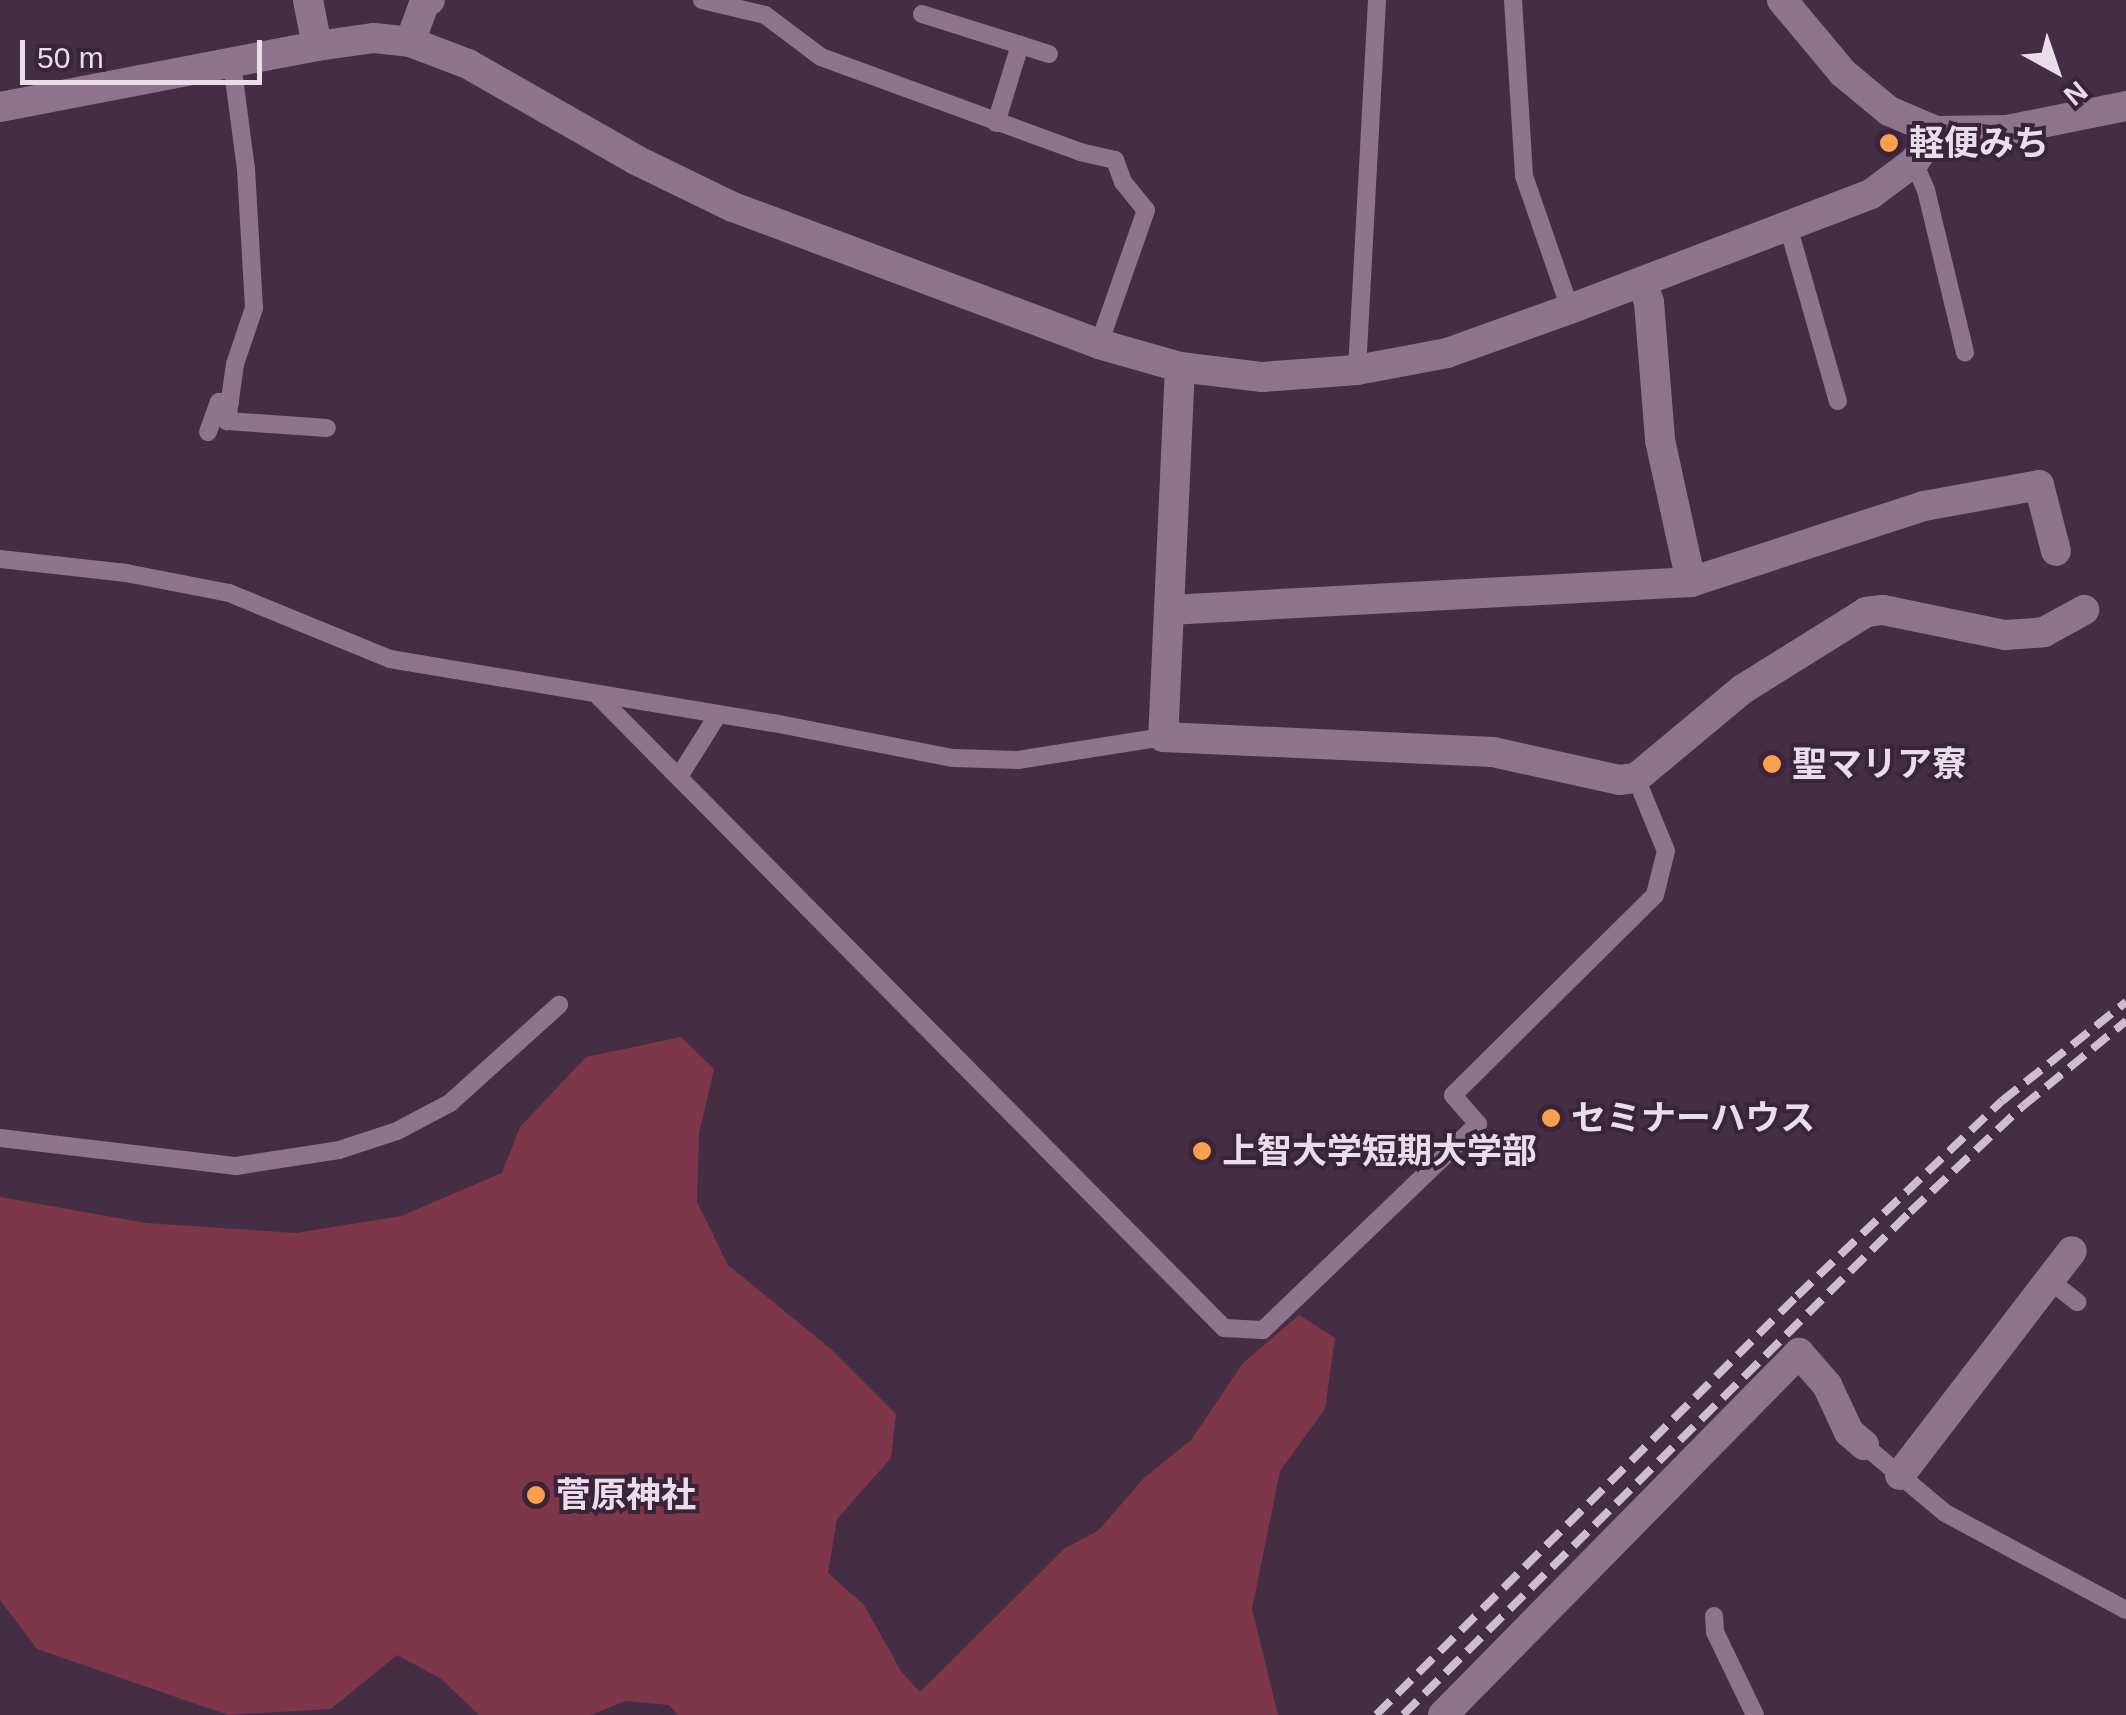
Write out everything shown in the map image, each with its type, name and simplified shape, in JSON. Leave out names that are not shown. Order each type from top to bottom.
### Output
[{"type":"street","points":[[308,0],[317,46]]},
{"type":"street","points":[[410,42],[424,4],[430,0]]},
{"type":"street","points":[[1782,0],[1858,86],[1889,112],[1936,131],[2006,130],[2126,106]]},
{"type":"street","points":[[0,106],[317,46],[374,38],[410,42],[468,64],[636,160],[734,207],[1099,344],[1180,366],[1262,377],[1357,370],[1447,352],[1570,309],[1870,194],[1914,162],[1936,131]]},
{"type":"street","points":[[1642,282],[1649,302],[1660,440],[1691,582]]},
{"type":"street","points":[[1180,366],[1163,737],[1494,752],[1619,780],[1636,778],[1743,690],[1866,612],[1894,612],[2006,636],[2044,632],[2084,610]]},
{"type":"street","points":[[1168,610],[1691,582],[1924,506],[2040,485],[2056,551]]},
{"type":"street","points":[[1900,1475],[2072,1251]]},
{"type":"street","points":[[1444,1715],[1799,1352],[1826,1386],[1849,1432],[1864,1445]]},
{"type":"lane","points":[[702,0],[766,15],[821,57],[996,122],[1114,160],[1123,182],[1146,210],[1099,344]]},
{"type":"lane","points":[[1357,370],[1377,0]]},
{"type":"lane","points":[[1513,0],[1524,176],[1570,309]]},
{"type":"lane","points":[[922,14],[1049,54]]},
{"type":"lane","points":[[996,122],[1020,45]]},
{"type":"lane","points":[[232,63],[248,188],[254,308],[235,364],[227,421],[327,428]]},
{"type":"lane","points":[[1914,162],[1926,190],[1965,352]]},
{"type":"lane","points":[[1788,226],[1838,401]]},
{"type":"lane","points":[[208,432],[218,402],[230,404]]},
{"type":"lane","points":[[0,558],[126,573],[229,593],[390,659],[953,758],[1018,760],[1163,737]]},
{"type":"lane","points":[[599,697],[1224,1328],[1263,1330],[1478,1124],[1453,1095],[1655,895],[1666,851],[1636,778]]},
{"type":"lane","points":[[680,775],[717,716]]},
{"type":"lane","points":[[0,1138],[236,1166],[339,1150],[397,1130],[450,1103],[559,1005]]},
{"type":"lane","points":[[2049,1280],[2077,1302]]},
{"type":"lane","points":[[1864,1445],[1945,1512],[2126,1610]]},
{"type":"lane","points":[[1714,1616],[1716,1632],[1755,1715]]},
{"type":"shaded area","points":[[681,1037],[714,1069],[699,1134],[697,1202],[728,1265],[832,1350],[896,1414],[891,1458],[837,1519],[828,1573],[864,1605],[901,1671],[920,1692],[1065,1548],[1098,1531],[1144,1478],[1191,1440],[1243,1363],[1299,1315],[1335,1338],[1325,1409],[1280,1471],[1252,1609],[1278,1715],[678,1715],[669,1705],[625,1701],[591,1715],[479,1715],[440,1678],[397,1655],[331,1709],[228,1715],[37,1649],[0,1600],[0,1197],[146,1223],[296,1233],[401,1216],[502,1173],[520,1127],[586,1057]]},
{"type":"railway","points":[[1376,1715],[1797,1296],[2002,1101],[2126,1002]]},
{"type":"railway","points":[[1403,1715],[1910,1212],[2023,1106],[2126,1021]]},
{"type":"place","name":"軽便みち","points":[[1889,143]]},
{"type":"place","name":"聖マリア寮","points":[[1772,764]]},
{"type":"place","name":"セミナーハウス","points":[[1551,1118]]},
{"type":"place","name":"上智大学短期大学部","points":[[1202,1151]]},
{"type":"place","name":"菅原神社","points":[[536,1495]]}]
